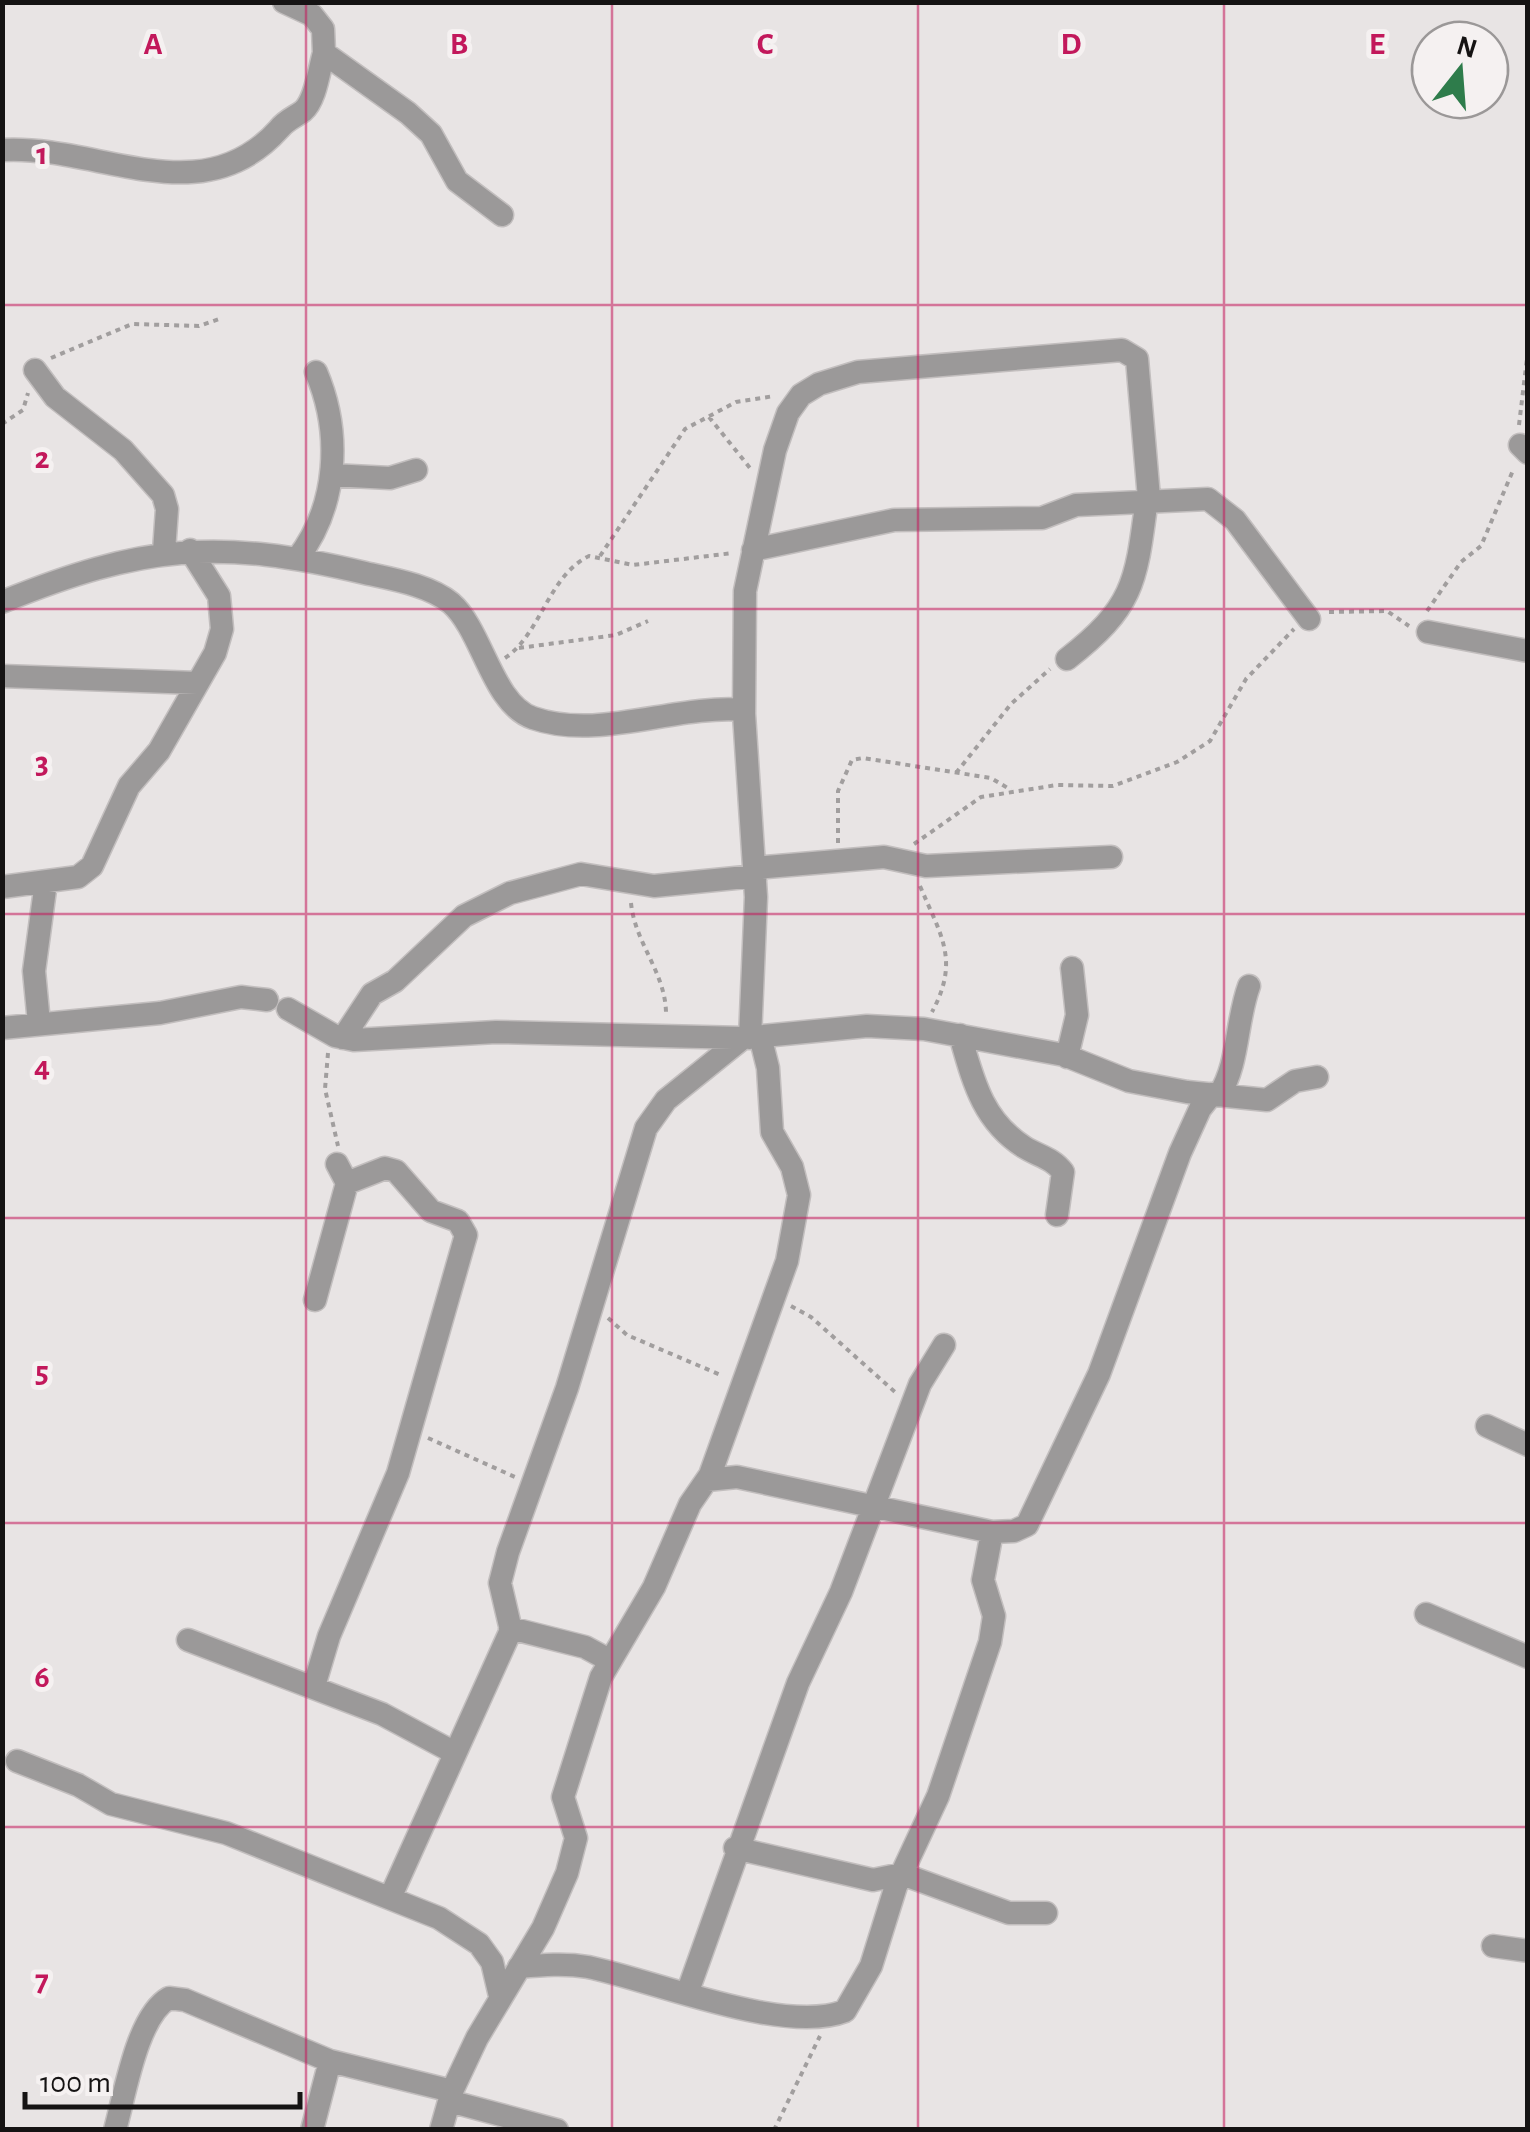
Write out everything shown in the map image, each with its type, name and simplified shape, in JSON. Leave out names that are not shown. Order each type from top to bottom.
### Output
[{"type":"street","points":[[2,150],[52,152],[141,171],[225,168],[268,143],[283,124],[306,109],[324,53],[324,29],[312,16],[284,2]]},
{"type":"street","points":[[324,53],[408,113],[430,134],[457,181],[502,216]]},
{"type":"street","points":[[441,2130],[450,2096],[500,1996],[543,1928],[575,1848],[563,1798],[609,1660],[654,1587],[690,1504],[708,1480],[787,1262],[799,1195],[792,1167],[772,1132],[768,1068],[751,1037],[755,872],[744,710],[743,613],[753,550],[781,431],[800,395],[819,384],[858,372],[1122,350],[1137,360],[1148,498],[1125,604],[1103,631],[1067,660]]},
{"type":"street","points":[[36,370],[67,408],[123,450],[163,495],[167,509],[164,551]]},
{"type":"street","points":[[297,559],[316,528],[330,476],[330,409],[316,372]]},
{"type":"street","points":[[330,476],[390,478],[416,470]]},
{"type":"street","points":[[753,550],[894,520],[1042,518],[1076,505],[1148,498],[1208,499],[1222,509],[1309,619]]},
{"type":"street","points":[[2,887],[78,877],[92,866],[128,786],[159,752],[215,653],[223,612],[219,596],[190,550]]},
{"type":"street","points":[[2,602],[111,563],[164,551],[297,559],[372,574],[440,596],[460,615],[516,709],[546,722],[571,725],[714,708],[744,710]]},
{"type":"street","points":[[1428,632],[1528,651]]},
{"type":"street","points":[[2,676],[197,683]]},
{"type":"street","points":[[336,1035],[372,994],[396,981],[464,916],[510,893],[559,878],[595,875],[654,886],[839,859],[992,866],[1111,857]]},
{"type":"street","points":[[39,1023],[34,971],[46,882]]},
{"type":"street","points":[[1068,1057],[1077,1015],[1072,968]]},
{"type":"street","points":[[708,1480],[737,1478],[992,1532],[1014,1531],[1034,1516],[1079,1409],[1099,1374],[1192,1126],[1231,1068],[1238,1015],[1249,986]]},
{"type":"street","points":[[2,1028],[128,1017],[242,997],[278,1004],[336,1035],[378,1041],[496,1032],[666,1038],[751,1037],[838,1027],[924,1029],[1068,1057],[1129,1081],[1216,1095],[1267,1100],[1295,1081],[1317,1077]]},
{"type":"street","points":[[960,1035],[975,1092],[984,1107],[1008,1135],[1057,1163],[1063,1172],[1057,1215]]},
{"type":"street","points":[[390,1898],[510,1628],[500,1583],[654,1114],[751,1037]]},
{"type":"street","points":[[314,1686],[330,1636],[398,1473],[464,1242],[464,1226],[431,1210],[396,1171],[385,1168],[342,1174],[316,1300]]},
{"type":"street","points":[[688,1991],[735,1848],[798,1683],[930,1365],[944,1345]]},
{"type":"street","points":[[1488,1426],[1528,1445]]},
{"type":"street","points":[[519,1967],[590,1968],[812,2020],[827,2018],[854,2001],[871,1966],[902,1874],[938,1796],[990,1642],[994,1616],[983,1580],[992,1532]]},
{"type":"street","points":[[1426,1614],[1528,1656]]},
{"type":"street","points":[[510,1628],[585,1647],[609,1660]]},
{"type":"street","points":[[188,1640],[382,1714],[454,1753]]},
{"type":"street","points":[[17,1761],[78,1785],[111,1804],[226,1833],[439,1918],[479,1944],[492,1962],[500,1996]]},
{"type":"street","points":[[735,1848],[872,1880],[902,1874],[1009,1913],[1046,1914]]},
{"type":"street","points":[[1493,1946],[1528,1951]]},
{"type":"street","points":[[115,2130],[142,2036],[153,2011],[169,1998],[196,2004],[330,2061],[557,2130]]},
{"type":"street","points":[[312,2130],[330,2061]]},
{"type":"path","points":[[2,424],[23,410],[36,370],[66,351],[132,324],[199,326],[222,318]]},
{"type":"path","points":[[1402,620],[1428,610],[1461,562],[1481,546],[1524,449],[1519,394],[1528,350]]},
{"type":"path","points":[[600,556],[685,429],[749,397],[800,395]]},
{"type":"path","points":[[709,417],[768,490]]},
{"type":"path","points":[[519,648],[549,598],[581,560],[600,556],[633,565],[753,550]]},
{"type":"path","points":[[924,1029],[949,974],[939,928],[904,861],[981,798],[1011,790],[1113,786],[1177,762],[1210,741],[1261,660],[1309,619],[1344,608],[1388,611],[1428,632]]},
{"type":"path","points":[[492,665],[519,648],[616,634],[648,621]]},
{"type":"path","points":[[956,772],[1021,692],[1067,660]]},
{"type":"path","points":[[839,859],[838,791],[852,760],[863,758],[991,778],[1011,790]]},
{"type":"path","points":[[632,883],[638,932],[665,988],[666,1038]]},
{"type":"path","points":[[336,1035],[325,1089],[342,1174]]},
{"type":"path","points":[[773,1298],[811,1317],[876,1373],[911,1411]]},
{"type":"path","points":[[594,1302],[627,1335],[742,1383]]},
{"type":"path","points":[[409,1431],[532,1486]]},
{"type":"path","points":[[774,2130],[827,2018]]}]
